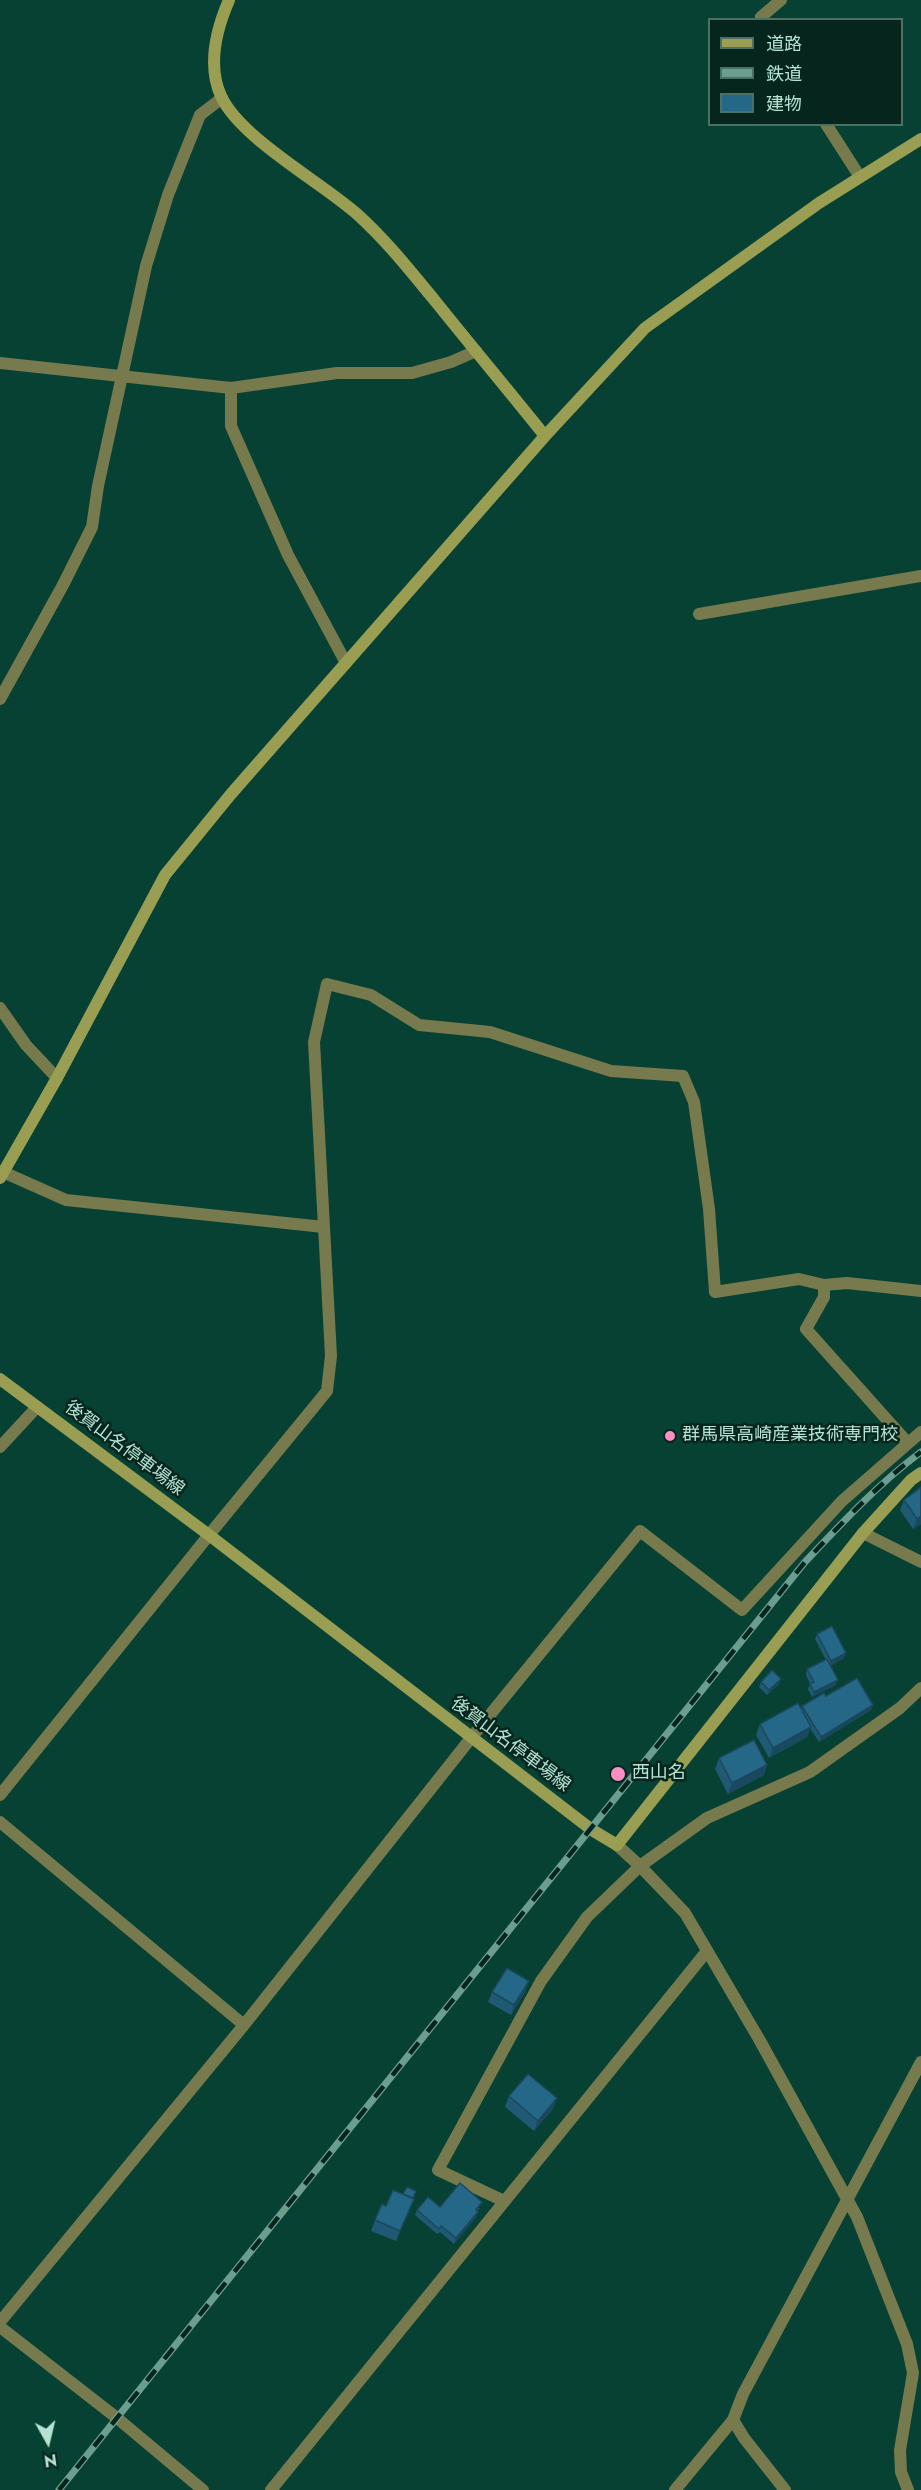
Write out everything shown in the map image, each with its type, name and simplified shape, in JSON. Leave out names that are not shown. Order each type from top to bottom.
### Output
[{"type":"street","points":[[229,0],[222,15],[213,58],[215,77],[222,98],[247,130],[357,214],[389,246],[545,436]]},
{"type":"street","points":[[761,18],[781,0]]},
{"type":"street","points":[[0,699],[92,527],[98,486],[146,266],[168,195],[200,115],[222,98]]},
{"type":"street","points":[[827,126],[860,177]]},
{"type":"street","points":[[324,1227],[66,1200],[2,1175],[57,1078],[165,875],[231,794],[545,436],[645,328],[819,203],[921,139]]},
{"type":"street","points":[[0,363],[231,388],[337,373],[412,373],[452,362],[476,351]]},
{"type":"street","points":[[231,388],[231,426],[288,555],[346,663]]},
{"type":"street","points":[[699,614],[921,576]]},
{"type":"street","points":[[0,1795],[208,1535],[327,1391],[332,1356],[314,1042],[327,984],[371,995],[419,1025],[490,1032],[611,1071],[683,1076],[694,1102],[709,1209],[715,1292],[799,1279],[824,1285],[847,1283],[921,1291]]},
{"type":"street","points":[[0,1008],[26,1046],[57,1078]]},
{"type":"street","points":[[824,1285],[824,1297],[806,1329],[907,1442]]},
{"type":"street","name":"後賀山名停車場線","points":[[0,1379],[208,1535],[592,1830],[616,1845]]},
{"type":"street","points":[[0,1447],[37,1407]]},
{"type":"street","points":[[0,2322],[244,2025],[471,1738],[640,1531],[742,1610],[842,1501],[921,1432]]},
{"type":"street","points":[[908,2490],[901,2472],[900,2450],[914,2373],[907,2343],[857,2217],[759,2039],[685,1913],[640,1866],[616,1845],[862,1533],[911,1480],[921,1473]]},
{"type":"street","points":[[862,1533],[921,1562]]},
{"type":"street","points":[[504,2201],[438,2170],[541,1981],[587,1917],[640,1866],[707,1818],[810,1772],[900,1708],[921,1688]]},
{"type":"street","points":[[0,1822],[244,2025]]},
{"type":"street","points":[[271,2490],[707,1951]]},
{"type":"street","points":[[675,2490],[733,2420],[743,2394],[921,2062]]},
{"type":"street","points":[[0,2326],[117,2418],[203,2490]]},
{"type":"street","points":[[733,2420],[784,2490]]},
{"type":"building","points":[[921,1487],[921,1516],[917,1519],[904,1500]]},
{"type":"building","points":[[832,1626],[846,1653],[831,1661],[817,1634]]},
{"type":"building","points":[[827,1659],[838,1680],[814,1692],[810,1684],[814,1682],[807,1669]]},
{"type":"building","points":[[772,1670],[781,1679],[769,1690],[761,1682]]},
{"type":"building","points":[[857,1678],[873,1705],[821,1737],[802,1706],[824,1693],[826,1696]]},
{"type":"building","points":[[798,1703],[811,1727],[773,1748],[760,1724]]},
{"type":"building","points":[[754,1740],[767,1765],[732,1783],[719,1758]]},
{"type":"building","points":[[507,1968],[529,1981],[514,2005],[492,1992]]},
{"type":"building","points":[[528,2074],[557,2098],[538,2121],[509,2096]]},
{"type":"building","points":[[460,2183],[482,2202],[476,2210],[478,2212],[456,2238],[441,2226],[439,2229],[417,2210],[428,2197],[440,2207]]},
{"type":"building","points":[[407,2187],[416,2191],[413,2198],[403,2194]]},
{"type":"building","points":[[393,2190],[414,2199],[400,2231],[375,2220],[382,2204],[386,2206]]},
{"type":"railway","points":[[59,2490],[805,1562],[875,1491],[921,1452]]},
{"type":"place","name":"群馬県高崎産業技術専門校","points":[[670,1436]]},
{"type":"place","name":"西山名","points":[[618,1774]]}]
